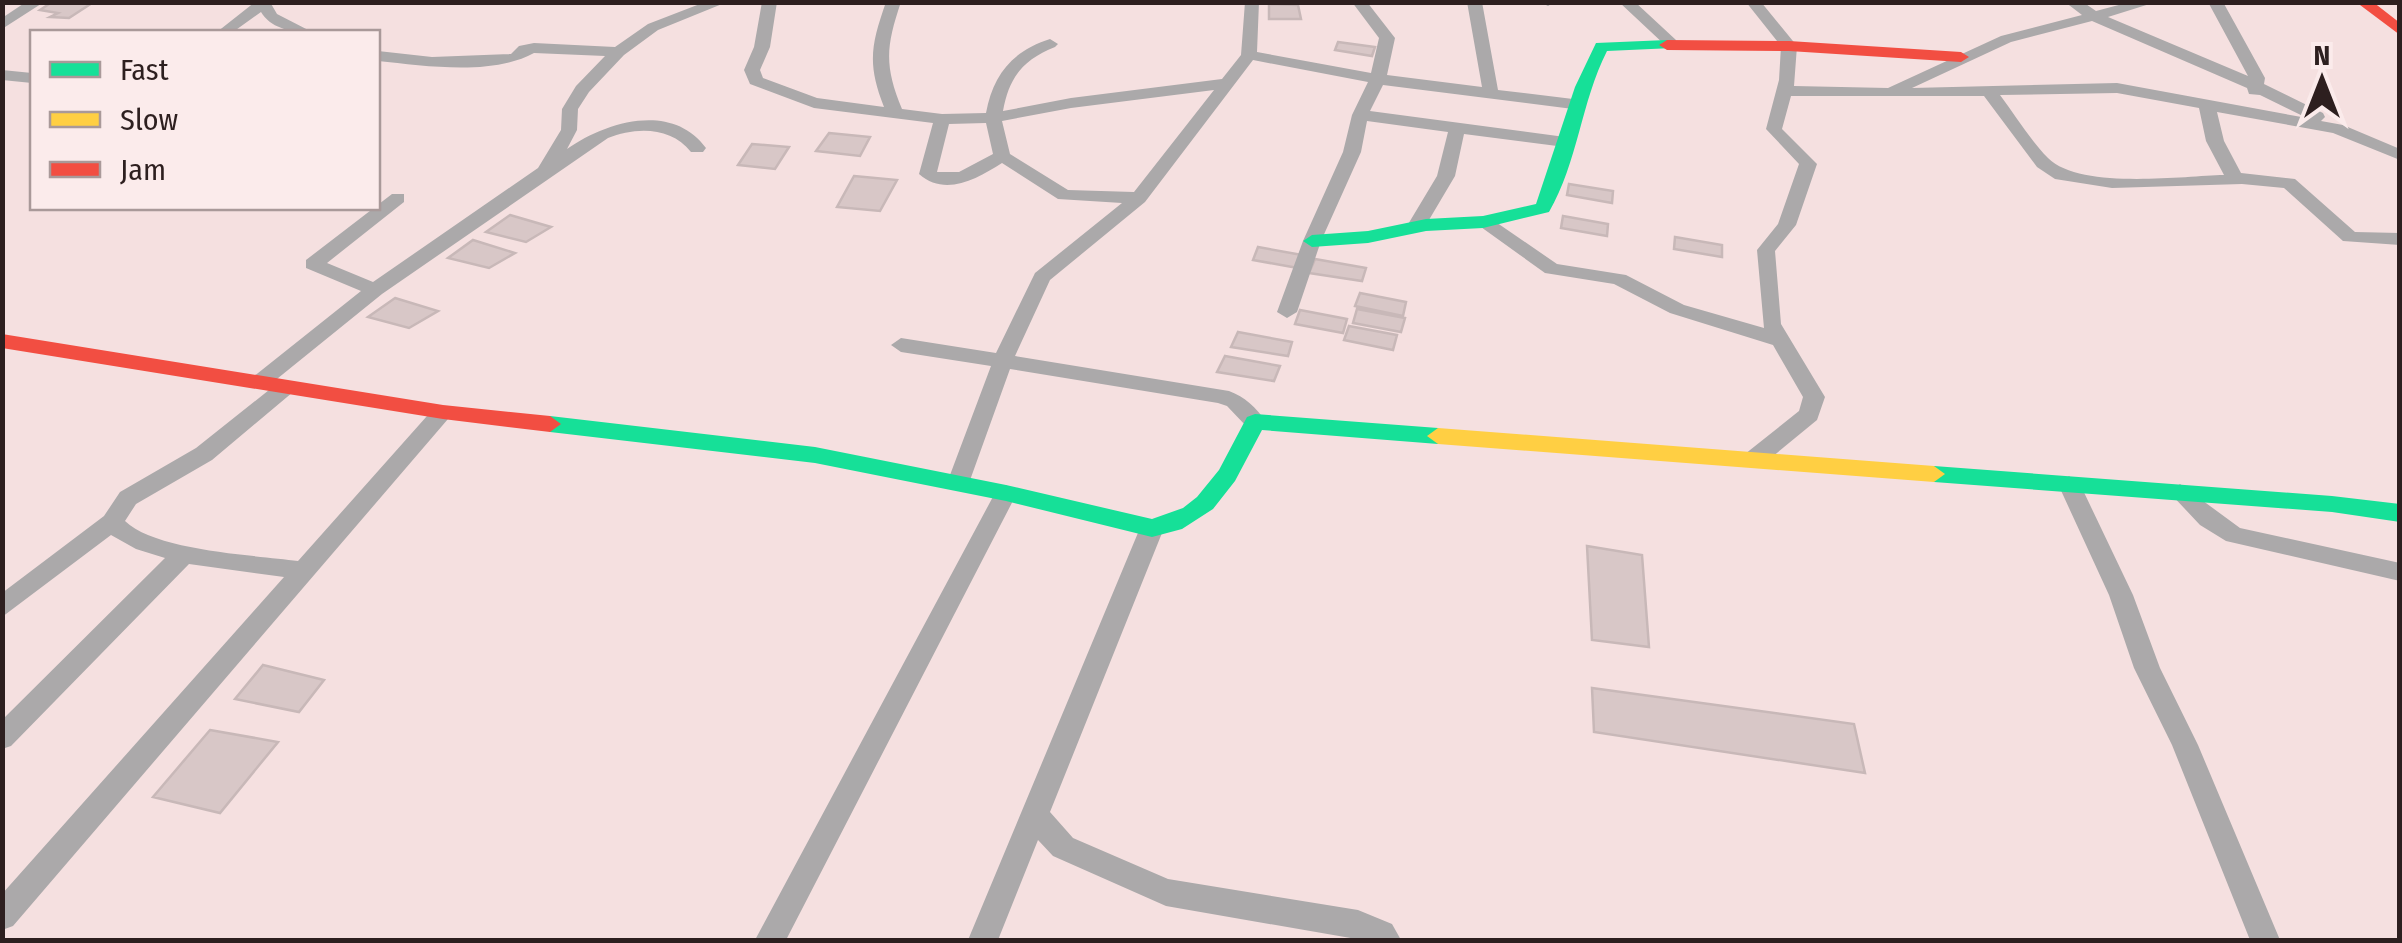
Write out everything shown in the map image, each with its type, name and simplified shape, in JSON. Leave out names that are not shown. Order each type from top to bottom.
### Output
[{"type":"street","points":[[2,25],[37,2]]},
{"type":"street","points":[[545,172],[568,130],[570,109],[582,89],[618,52],[654,28],[720,2]]},
{"type":"street","points":[[770,2],[762,47],[752,70],[756,81],[814,103],[942,119],[993,118],[1071,103],[1228,83]]},
{"type":"street","points":[[894,2],[884,27],[879,74],[895,113]]},
{"type":"street","points":[[958,484],[1002,362],[1042,277],[1139,198],[1249,56],[1252,2]]},
{"type":"street","points":[[1287,312],[1312,241],[1347,164],[1360,115],[1378,78],[1387,38],[1359,2]]},
{"type":"street","points":[[1474,2],[1491,93]]},
{"type":"street","points":[[1626,2],[1671,43]]},
{"type":"street","points":[[1752,2],[1789,46],[1788,90],[1780,101],[1774,129],[1808,164],[1787,224],[1770,243],[1764,258],[1776,339],[1814,398],[1814,407],[1753,460]]},
{"type":"street","points":[[2072,2],[2095,17],[2258,86],[2337,128],[2400,155]]},
{"type":"street","points":[[1888,93],[1961,56],[2006,39],[2149,2]]},
{"type":"street","points":[[2216,2],[2258,86]]},
{"type":"street","points":[[2363,2],[2400,31]]},
{"type":"street","points":[[227,30],[261,4],[270,17],[299,30]]},
{"type":"street","points":[[1312,241],[1352,240],[1416,226],[1483,222],[1543,208],[1555,186],[1573,104],[1602,46],[1671,43],[1789,46],[1961,56]]},
{"type":"street","points":[[1050,44],[1026,52],[998,87],[993,118],[1002,156],[1064,194],[1139,198]]},
{"type":"street","points":[[380,56],[432,62],[511,59],[534,48],[618,52]]},
{"type":"street","points":[[1249,56],[1573,104]]},
{"type":"street","points":[[2,75],[30,78]]},
{"type":"street","points":[[2243,112],[2258,86]]},
{"type":"street","points":[[1788,90],[1888,93],[2117,88],[2337,128]]},
{"type":"street","points":[[1987,90],[2043,163],[2061,175],[2112,183],[2230,182],[2237,178],[2288,183],[2350,237],[2400,239]]},
{"type":"street","points":[[2207,106],[2215,141],[2237,178]]},
{"type":"street","points":[[1360,115],[1565,142]]},
{"type":"street","points":[[942,119],[928,174],[938,180],[961,180],[1002,156]]},
{"type":"street","points":[[260,382],[375,290],[612,127],[628,124],[681,132],[697,148]]},
{"type":"street","points":[[1416,226],[1446,176],[1457,128]]},
{"type":"street","points":[[375,290],[313,264],[398,198]]},
{"type":"street","points":[[1483,222],[1552,268],[1620,279],[1677,309],[1776,339]]},
{"type":"street","points":[[2,341],[443,412],[815,456],[1006,493],[1152,528],[1172,527],[1194,518],[1206,507],[1255,422]]},
{"type":"street","points":[[901,345],[1221,396],[1235,401],[1255,422],[2400,512]]},
{"type":"street","points":[[2,607],[112,522],[128,498],[204,454],[286,387]]},
{"type":"street","points":[[2,916],[443,412]]},
{"type":"street","points":[[2068,484],[2121,595],[2147,668],[2185,745],[2265,940]]},
{"type":"street","points":[[2180,492],[2208,519],[2234,535],[2400,572]]},
{"type":"street","points":[[770,940],[1006,493]]},
{"type":"street","points":[[112,522],[117,530],[145,545],[304,571]]},
{"type":"street","points":[[982,940],[1152,528]]},
{"type":"street","points":[[2,738],[186,552]]},
{"type":"street","points":[[1034,814],[1062,847],[1166,892],[1358,924],[1386,940]]},
{"type":"building","points":[[52,2],[92,3],[69,18],[50,17],[58,13],[40,10]]},
{"type":"building","points":[[1269,4],[1298,5],[1301,19],[1269,19]]},
{"type":"building","points":[[1338,42],[1375,47],[1372,56],[1335,50]]},
{"type":"building","points":[[829,133],[870,137],[860,156],[816,151]]},
{"type":"building","points":[[752,144],[789,147],[775,169],[738,165]]},
{"type":"building","points":[[854,176],[897,180],[880,211],[837,207]]},
{"type":"building","points":[[1569,184],[1613,191],[1612,203],[1567,195]]},
{"type":"building","points":[[510,215],[551,227],[526,242],[486,232]]},
{"type":"building","points":[[1563,216],[1608,224],[1607,236],[1561,228]]},
{"type":"building","points":[[1675,237],[1722,245],[1722,257],[1674,249]]},
{"type":"building","points":[[473,240],[515,253],[489,268],[448,258]]},
{"type":"building","points":[[1258,247],[1302,255],[1298,268],[1253,260]]},
{"type":"building","points":[[1315,259],[1366,268],[1362,281],[1309,273]]},
{"type":"building","points":[[1360,293],[1406,302],[1403,316],[1355,306]]},
{"type":"building","points":[[395,298],[438,311],[409,328],[368,317]]},
{"type":"building","points":[[1357,309],[1405,318],[1401,332],[1353,323]]},
{"type":"building","points":[[1300,310],[1347,319],[1343,333],[1295,324]]},
{"type":"building","points":[[1349,326],[1397,335],[1393,350],[1344,340]]},
{"type":"building","points":[[1238,332],[1292,342],[1288,356],[1231,347]]},
{"type":"building","points":[[1225,356],[1280,366],[1274,381],[1217,372]]},
{"type":"building","points":[[1587,546],[1642,555],[1649,647],[1592,640]]},
{"type":"building","points":[[263,665],[324,680],[299,712],[235,699]]},
{"type":"building","points":[[1592,688],[1854,724],[1865,773],[1594,732]]},
{"type":"building","points":[[210,730],[278,742],[220,813],[153,797]]},
{"type":"traffic: fast","points":[[1312,241],[1368,237],[1426,225],[1483,222],[1543,208],[1583,87],[1602,46],[1667,45]]},
{"type":"traffic: fast","points":[[550,424],[815,455],[1006,493],[1152,528],[1191,514],[1205,503],[1227,475],[1255,422],[1438,436]]},
{"type":"traffic: fast","points":[[1934,474],[2332,504],[2400,513]]},
{"type":"traffic: slow","points":[[1438,436],[1934,474]]},
{"type":"traffic: jam","points":[[2363,2],[2400,31]]},
{"type":"traffic: jam","points":[[1667,45],[1789,46],[1961,57]]},
{"type":"traffic: jam","points":[[2,341],[443,412],[550,424]]}]
